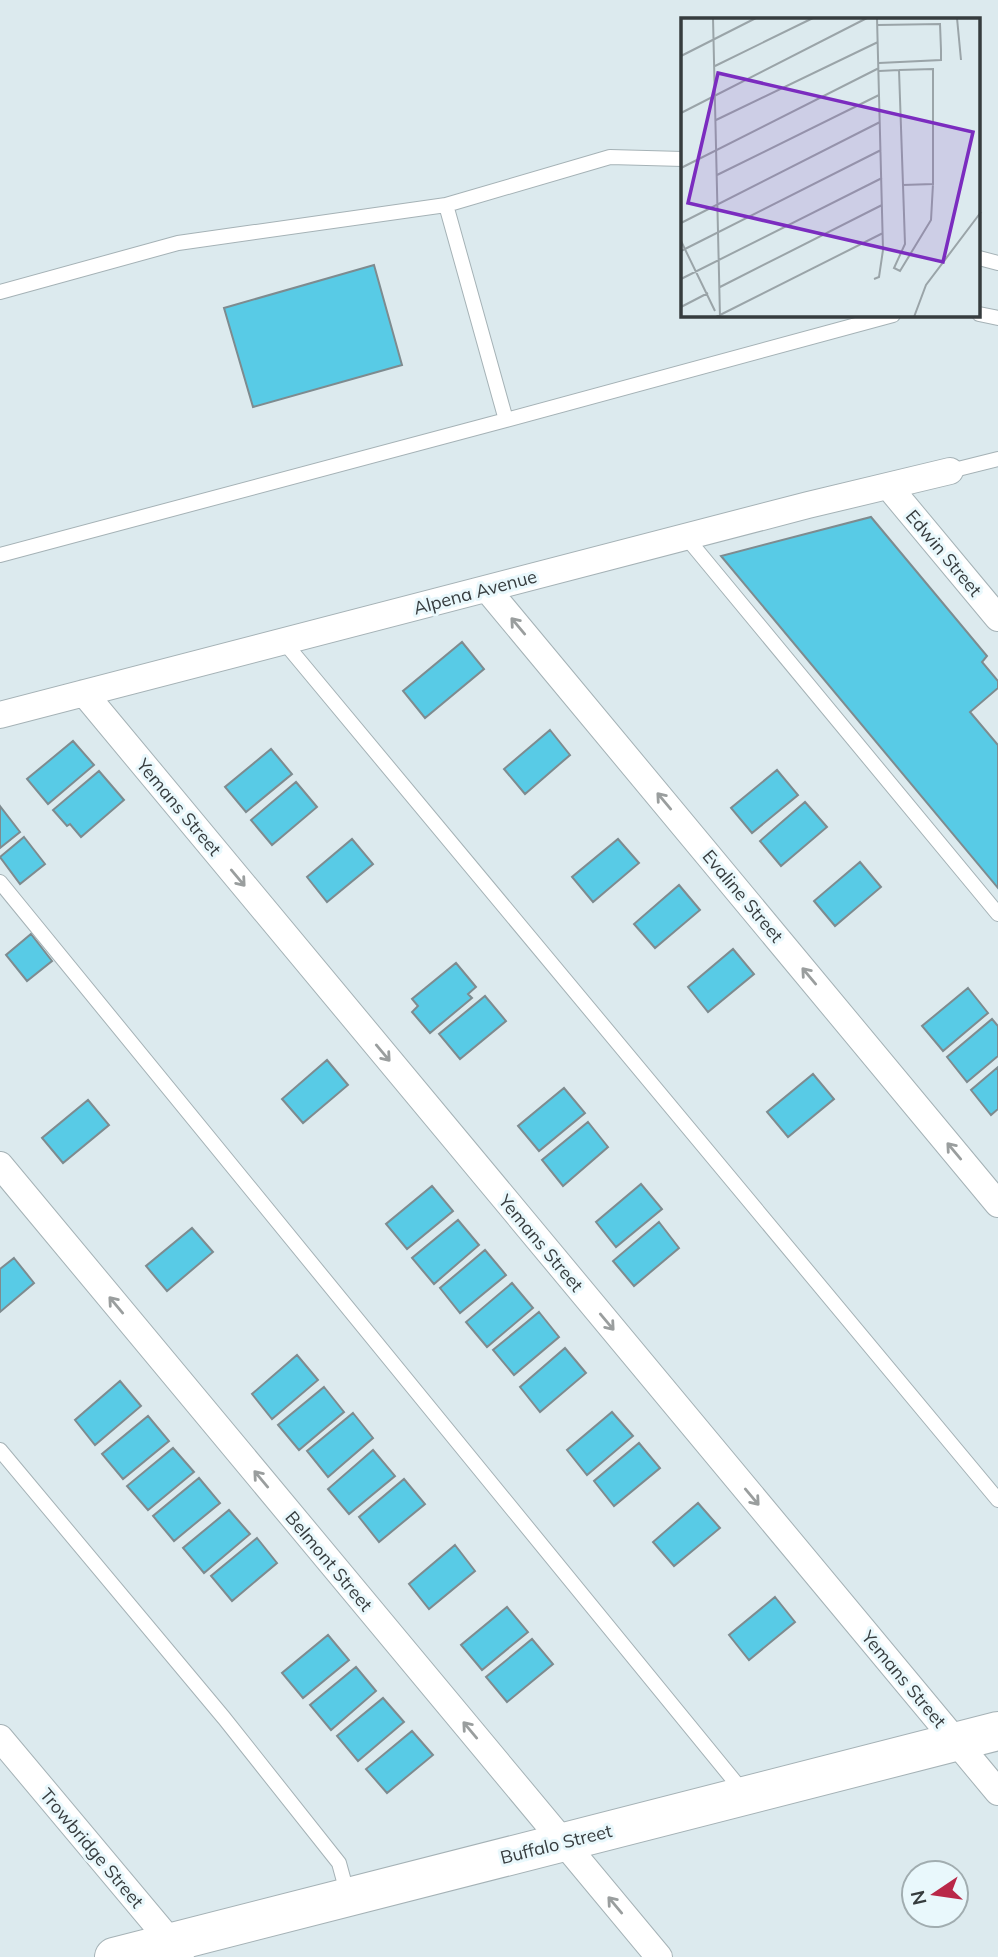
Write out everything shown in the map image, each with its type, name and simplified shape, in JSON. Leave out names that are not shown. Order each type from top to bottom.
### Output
[{"type":"street","name":"Alpena Avenue","points":[[0,715],[808,505],[950,471]]},
{"type":"street","name":"Edwin Street","points":[[889,487],[998,618]]},
{"type":"street","name":"Evaline Street","points":[[487,589],[998,1203]]},
{"type":"street","name":"Yemans Street","points":[[84,693],[998,1792]]},
{"type":"street","name":"Belmont Street","points":[[0,1165],[659,1957]]},
{"type":"street","name":"Buffalo Street","points":[[114,1957],[178,1950],[348,1897],[998,1731]]},
{"type":"street","name":"Trowbridge Street","points":[[0,1738],[178,1950]]},
{"type":"lane","points":[[0,292],[178,243],[446,205],[610,157],[681,159]]},
{"type":"lane","points":[[446,205],[506,420]]},
{"type":"lane","points":[[981,259],[998,263]]},
{"type":"lane","points":[[0,555],[886,317]]},
{"type":"lane","points":[[950,471],[998,459]]},
{"type":"lane","points":[[686,537],[998,914]]},
{"type":"lane","points":[[284,642],[998,1500]]},
{"type":"lane","points":[[0,882],[746,1795]]},
{"type":"lane","points":[[0,1450],[224,1717],[339,1863],[348,1897]]},
{"type":"building","points":[[374,265],[402,365],[253,407],[224,308]]},
{"type":"building","points":[[871,517],[987,656],[982,662],[998,681],[998,688],[970,712],[998,745],[998,888],[721,556]]},
{"type":"building","points":[[462,642],[484,669],[425,718],[403,691]]},
{"type":"building","points":[[550,730],[570,755],[525,794],[504,769]]},
{"type":"building","points":[[73,741],[94,765],[48,804],[27,779]]},
{"type":"building","points":[[271,749],[292,774],[246,812],[225,787]]},
{"type":"building","points":[[777,770],[798,795],[752,833],[731,808]]},
{"type":"building","points":[[99,771],[124,800],[81,837],[53,810]]},
{"type":"building","points":[[296,782],[317,807],[272,845],[251,820]]},
{"type":"building","points":[[805,802],[827,827],[781,866],[760,841]]},
{"type":"building","points":[[0,806],[20,832],[0,848]]},
{"type":"building","points":[[24,837],[45,864],[20,884],[0,857]]},
{"type":"building","points":[[352,839],[373,864],[327,902],[307,877]]},
{"type":"building","points":[[618,839],[639,863],[593,902],[572,877]]},
{"type":"building","points":[[860,862],[881,887],[835,926],[814,901]]},
{"type":"building","points":[[679,885],[700,910],[655,948],[634,924]]},
{"type":"building","points":[[31,934],[52,961],[27,981],[6,955]]},
{"type":"building","points":[[733,949],[754,974],[708,1012],[688,987]]},
{"type":"building","points":[[456,963],[476,987],[468,994],[472,998],[430,1033],[412,1012],[418,1006],[412,999]]},
{"type":"building","points":[[968,988],[988,1013],[943,1051],[922,1026]]},
{"type":"building","points":[[485,996],[506,1021],[460,1059],[439,1034]]},
{"type":"building","points":[[992,1019],[998,1026],[998,1056],[967,1082],[947,1057]]},
{"type":"building","points":[[327,1060],[348,1085],[303,1123],[282,1099]]},
{"type":"building","points":[[998,1067],[998,1109],[991,1115],[971,1090]]},
{"type":"building","points":[[813,1074],[834,1099],[788,1137],[767,1112]]},
{"type":"building","points":[[564,1088],[585,1113],[539,1151],[518,1126]]},
{"type":"building","points":[[88,1100],[109,1125],[63,1163],[42,1138]]},
{"type":"building","points":[[588,1122],[608,1147],[563,1186],[542,1160]]},
{"type":"building","points":[[641,1184],[662,1209],[616,1247],[596,1222]]},
{"type":"building","points":[[432,1186],[453,1211],[407,1249],[386,1224]]},
{"type":"building","points":[[458,1220],[479,1245],[434,1284],[412,1258]]},
{"type":"building","points":[[659,1222],[679,1248],[634,1286],[613,1261]]},
{"type":"building","points":[[192,1228],[213,1252],[167,1291],[146,1266]]},
{"type":"building","points":[[485,1250],[506,1275],[460,1313],[440,1288]]},
{"type":"building","points":[[14,1258],[34,1283],[0,1312],[0,1269]]},
{"type":"building","points":[[512,1283],[533,1308],[487,1347],[466,1322]]},
{"type":"building","points":[[539,1312],[559,1337],[514,1375],[493,1350]]},
{"type":"building","points":[[565,1348],[586,1373],[540,1412],[520,1387]]},
{"type":"building","points":[[297,1355],[318,1380],[272,1419],[252,1394]]},
{"type":"building","points":[[120,1381],[141,1406],[95,1445],[75,1420]]},
{"type":"building","points":[[324,1387],[344,1412],[299,1450],[278,1425]]},
{"type":"building","points":[[612,1412],[633,1436],[587,1475],[567,1450]]},
{"type":"building","points":[[353,1413],[373,1438],[328,1477],[307,1451]]},
{"type":"building","points":[[148,1416],[169,1441],[123,1479],[102,1454]]},
{"type":"building","points":[[639,1443],[660,1468],[614,1506],[594,1481]]},
{"type":"building","points":[[173,1448],[194,1472],[148,1510],[127,1486]]},
{"type":"building","points":[[373,1450],[395,1476],[349,1514],[328,1489]]},
{"type":"building","points":[[199,1478],[220,1503],[174,1541],[153,1516]]},
{"type":"building","points":[[404,1479],[425,1504],[379,1542],[359,1517]]},
{"type":"building","points":[[698,1503],[720,1528],[674,1566],[653,1542]]},
{"type":"building","points":[[229,1510],[250,1534],[204,1573],[183,1548]]},
{"type":"building","points":[[257,1538],[277,1563],[232,1601],[211,1576]]},
{"type":"building","points":[[455,1545],[475,1571],[429,1609],[409,1584]]},
{"type":"building","points":[[775,1597],[795,1622],[749,1660],[729,1635]]},
{"type":"building","points":[[507,1607],[528,1632],[482,1670],[461,1645]]},
{"type":"building","points":[[328,1635],[349,1660],[303,1698],[282,1673]]},
{"type":"building","points":[[532,1639],[553,1664],[507,1702],[486,1677]]},
{"type":"building","points":[[356,1667],[376,1691],[331,1730],[310,1705]]},
{"type":"building","points":[[383,1698],[404,1722],[358,1761],[337,1736]]},
{"type":"building","points":[[412,1731],[433,1755],[387,1793],[366,1769]]}]
